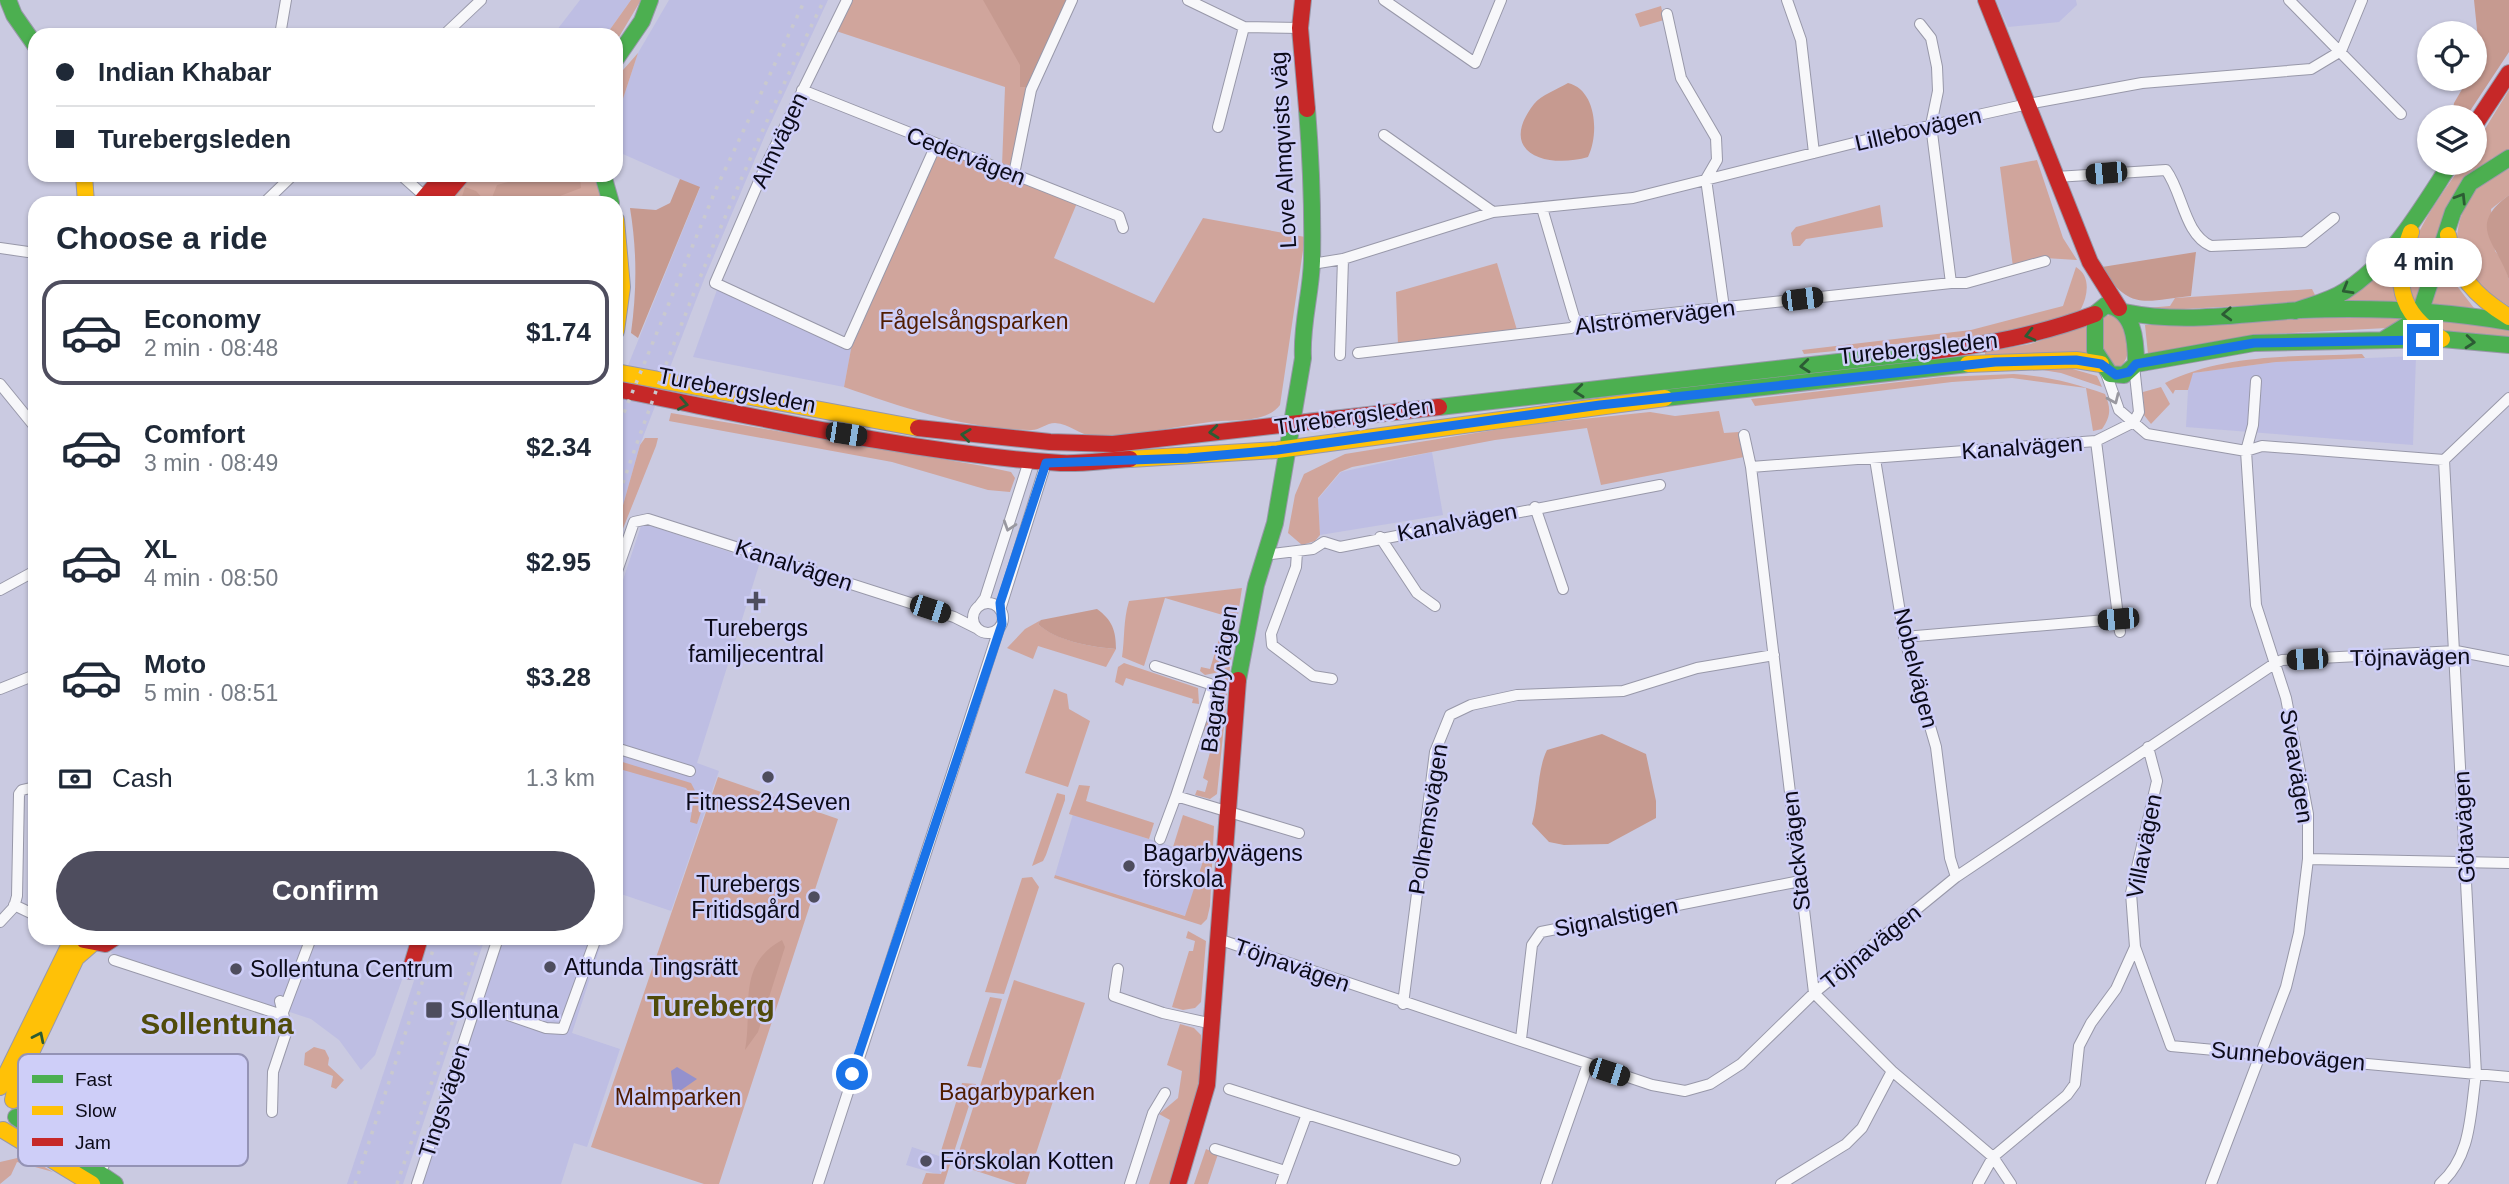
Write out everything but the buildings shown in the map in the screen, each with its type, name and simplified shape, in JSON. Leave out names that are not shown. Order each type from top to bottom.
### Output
[{"type":"main road","points":[[8,0],[14,15],[28,35]]},
{"type":"main road","points":[[623,49],[642,21],[650,0]]},
{"type":"main road","name":"Love Almqvists väg","points":[[1282,450],[1294,358],[1302,340],[1312,264],[1312,172],[1300,29],[1303,0]]},
{"type":"main road","points":[[1986,0],[2090,262],[2122,310],[2133,333],[2135,365]]},
{"type":"main road","points":[[2487,106],[2509,73]]},
{"type":"main road","points":[[2383,340],[2413,313],[2452,212],[2470,183],[2509,158]]},
{"type":"main road","points":[[2295,311],[2342,293],[2359,282],[2379,262],[2443,175]]},
{"type":"main road","points":[[435,196],[453,182]]},
{"type":"main road","points":[[2424,203],[2400,263],[2400,284],[2413,313],[2426,332],[2442,340]]},
{"type":"main road","points":[[2447,229],[2451,257],[2461,279],[2480,299],[2509,317]]},
{"type":"main road","points":[[2090,262],[2095,313],[2093,342],[2103,367]]},
{"type":"main road","name":"Turebergsleden","points":[[623,373],[898,427],[1040,443],[1113,444],[1995,344],[2054,329],[2095,313],[2106,305],[2142,316],[2295,311],[2413,313],[2509,322]]},
{"type":"main road","name":"Turebergsleden","points":[[623,390],[820,430],[1046,463],[1188,458],[1282,450],[1600,405],[1995,362],[2076,360],[2103,367],[2116,375],[2124,374],[2135,365],[2254,343],[2442,340],[2509,345]]},
{"type":"main road","points":[[1029,461],[1040,443]]},
{"type":"main road","points":[[1040,443],[1046,463]]},
{"type":"main road","name":"Bagarbyvägen","points":[[1178,1184],[1207,1084],[1239,670],[1264,555],[1275,523],[1282,450]]},
{"type":"main road","points":[[18,1054],[78,945]]},
{"type":"main road","points":[[30,1054],[80,945]]},
{"type":"main road","points":[[410,971],[419,945]]},
{"type":"main road","points":[[0,1087],[18,1054]]},
{"type":"main road","points":[[18,1080],[6,1096],[16,1117],[2,1131],[18,1140]]},
{"type":"main road","points":[[66,1166],[94,1181],[116,1184]]},
{"type":"main road","points":[[76,1166],[94,1181]]},
{"type":"street","points":[[281,28],[286,0]]},
{"type":"street","points":[[451,28],[481,0]]},
{"type":"street","name":"Almvägen","points":[[847,0],[802,90],[715,283],[848,344],[936,145]]},
{"type":"street","points":[[1014,174],[1031,90],[1072,0]]},
{"type":"street","points":[[1188,0],[1244,27],[1300,29]]},
{"type":"street","points":[[1384,0],[1475,63],[1501,0]]},
{"type":"street","points":[[1787,0],[1801,40],[1814,153]]},
{"type":"street","points":[[2289,0],[2401,114]]},
{"type":"street","points":[[2341,51],[2362,0]]},
{"type":"street","points":[[1667,14],[1681,78],[1716,138],[1717,160],[1706,179],[1724,308]]},
{"type":"street","points":[[1920,24],[1931,38],[1937,66],[1938,90],[1931,125],[1951,283]]},
{"type":"street","points":[[1218,127],[1244,27]]},
{"type":"street","name":"Lillebovägen","points":[[1312,264],[1343,259],[1493,212],[1633,198],[2028,104],[2142,83],[2311,69],[2341,51]]},
{"type":"street","name":"Cedervägen","points":[[802,90],[1119,216],[1123,228]]},
{"type":"street","points":[[1384,135],[1493,212]]},
{"type":"street","points":[[2056,177],[2166,170],[2174,181],[2194,233],[2201,242],[2211,246],[2304,242],[2334,218]]},
{"type":"street","points":[[271,196],[286,182]]},
{"type":"street","points":[[408,182],[423,196]]},
{"type":"street","points":[[1542,208],[1574,317],[1579,323]]},
{"type":"street","points":[[0,248],[28,252]]},
{"type":"street","points":[[1340,355],[1343,259]]},
{"type":"street","name":"Alströmervägen","points":[[1358,353],[1571,328],[1579,323],[1966,283],[2045,261]]},
{"type":"street","points":[[2134,422],[2138,412],[2135,365]]},
{"type":"street","points":[[2103,367],[2119,410],[2153,436],[2246,452],[2262,446],[2444,460],[2509,398]]},
{"type":"street","name":"Sveavägen","points":[[2211,1184],[2263,1054],[2286,987],[2300,933],[2308,859],[2308,814],[2286,698],[2256,605],[2246,452],[2253,425],[2256,381]]},
{"type":"street","points":[[0,384],[28,418]]},
{"type":"street","name":"Kanalvägen","points":[[1751,467],[2096,441],[2134,422]]},
{"type":"street","name":"Stackvägen","points":[[1744,435],[1751,467],[1814,993]]},
{"type":"street","points":[[2096,441],[2120,632]]},
{"type":"street","name":"Nobelvägen","points":[[1875,459],[1904,638],[1936,747],[1950,858],[1956,877]]},
{"type":"street","name":"Götavägen","points":[[2440,1184],[2456,1170],[2464,1153],[2476,1074],[2444,460]]},
{"type":"street","points":[[991,651],[973,619],[985,598],[1029,461]]},
{"type":"street","points":[[818,1184],[1003,619],[1000,610],[1046,463]]},
{"type":"street","name":"Kanalvägen","points":[[1264,555],[1313,550],[1324,542],[1340,547],[1380,537],[1660,485]]},
{"type":"street","name":"Kanalvägen","points":[[1535,508],[1563,589]]},
{"type":"street","name":"Kanalvägen","points":[[623,554],[634,522],[648,519],[954,617],[978,630]]},
{"type":"street","name":"Kanalvägen","points":[[1380,537],[1418,593],[1436,606]]},
{"type":"street","name":"Bagarbyvägen","points":[[1297,552],[1296,567],[1271,635],[1272,645],[1313,676],[1332,678]]},
{"type":"street","points":[[0,590],[28,575]]},
{"type":"street","points":[[954,617],[988,603],[1000,610]]},
{"type":"street","points":[[1904,638],[2118,619]]},
{"type":"street","points":[[978,630],[990,633],[999,629]]},
{"type":"street","name":"Töjnavägen","points":[[1218,939],[1403,1004],[1521,1039],[1588,1065],[1652,1085],[1685,1091],[1710,1084],[1741,1064],[1814,993],[1956,877],[2274,664],[2282,660],[2456,651],[2509,661]]},
{"type":"street","name":"Polhemsvägen","points":[[1403,1004],[1435,752],[1450,715],[1471,705],[1517,695],[1623,691],[1697,668],[1774,655]]},
{"type":"street","name":"Bagarbyvägen","points":[[1155,666],[1213,685],[1160,839]]},
{"type":"street","points":[[0,689],[28,678]]},
{"type":"street","name":"Villavägen","points":[[1978,1184],[1993,1157],[2067,1095],[2075,1084],[2079,1046],[2091,1023],[2116,989],[2135,947],[2131,893],[2157,781],[2148,747]]},
{"type":"street","points":[[623,750],[690,771]]},
{"type":"street","points":[[0,922],[14,905],[18,883],[19,794],[28,789]]},
{"type":"street","points":[[1176,796],[1299,832]]},
{"type":"street","points":[[2308,859],[2509,863]]},
{"type":"street","name":"Signalstigen","points":[[1521,1039],[1532,945],[1541,932],[1800,881]]},
{"type":"street","points":[[14,905],[28,912]]},
{"type":"street","points":[[282,1015],[308,945]]},
{"type":"street","name":"Tingsvägen","points":[[417,1184],[496,945]]},
{"type":"street","points":[[477,1004],[546,1028],[563,1029],[593,945]]},
{"type":"street","name":"Sunnebovägen","points":[[2135,947],[2171,1046],[2509,1077]]},
{"type":"street","points":[[114,960],[282,1015]]},
{"type":"street","points":[[1118,969],[1114,996],[1163,1013],[1213,1024]]},
{"type":"street","points":[[1814,993],[1892,1071],[1993,1157],[2011,1184]]},
{"type":"street","points":[[272,1112],[272,1072],[287,1030],[280,1001]]},
{"type":"street","points":[[1546,1184],[1588,1065]]},
{"type":"street","points":[[1781,1184],[1846,1144],[1862,1128],[1892,1071]]},
{"type":"street","points":[[1229,1088],[1455,1160]]},
{"type":"street","points":[[1130,1184],[1153,1113],[1165,1093]]},
{"type":"street","points":[[1281,1184],[1307,1114]]},
{"type":"street","points":[[1215,1149],[1285,1171]]},
{"type":"shaded area","points":[[580,0],[631,0],[611,28],[558,28]]},
{"type":"shaded area","points":[[669,0],[828,0],[766,133],[705,277],[640,445],[623,505],[623,378],[700,188],[623,154],[623,99],[638,53]]},
{"type":"shaded area","points":[[983,0],[1068,0],[1028,87],[1020,87],[1020,65]]},
{"type":"shaded area","points":[[1996,0],[2076,0],[2077,5],[2059,22],[2008,27]]},
{"type":"shaded area","points":[[2474,0],[2509,0],[2509,52],[2487,85],[2487,21],[2476,21]]},
{"type":"shaded area","points":[[1568,83],[1585,94],[1593,114],[1594,137],[1588,157],[1557,161],[1531,153],[1524,145],[1521,135],[1524,121],[1537,101]]},
{"type":"shaded area","points":[[2461,91],[2483,91],[2474,105],[2454,103]]},
{"type":"shaded area","points":[[680,179],[700,187],[638,338],[631,333],[635,270],[630,208],[656,210],[670,203]]},
{"type":"shaded area","points":[[508,182],[581,182],[581,188],[560,196],[493,196],[497,185]]},
{"type":"shaded area","points":[[465,187],[481,196],[462,196]]},
{"type":"shaded area","points":[[2509,195],[2509,280],[2488,236],[2487,226],[2496,206]]},
{"type":"shaded area","points":[[2196,252],[2191,296],[2151,301],[2130,297],[2121,292],[2102,267]]},
{"type":"shaded area","points":[[718,287],[851,349],[844,387],[693,357]]},
{"type":"shaded area","points":[[2416,356],[2413,445],[2186,427],[2192,373],[2276,362]]},
{"type":"shaded area","points":[[1432,452],[1443,515],[1320,535],[1318,499],[1341,472]]},
{"type":"shaded area","points":[[642,523],[760,562],[697,763],[719,771],[671,911],[623,895],[623,580]]},
{"type":"shaded area","points":[[1097,609],[1112,626],[1116,649],[1064,639],[1038,624],[1041,620]]},
{"type":"shaded area","points":[[1602,734],[1646,754],[1656,801],[1656,818],[1608,844],[1564,845],[1549,842],[1532,824],[1541,766],[1547,750]]},
{"type":"shaded area","name":"Bagarbyvägens förskola","points":[[1073,814],[1204,857],[1186,916],[1055,875]]},
{"type":"shaded area","points":[[782,940],[785,947],[758,1032],[745,1050],[752,975],[768,950]]},
{"type":"shaded area","points":[[114,945],[414,945],[375,1055],[361,1070],[339,1040],[311,1019],[111,953]]},
{"type":"shaded area","points":[[426,945],[483,945],[403,1184],[347,1184]]},
{"type":"shaded area","points":[[502,945],[601,945],[572,1033],[620,1049],[587,1147],[574,1143],[561,1184],[422,1184]]},
{"type":"shaded area","points":[[677,1067],[697,1079],[677,1093],[673,1090],[671,1071]]},
{"type":"shaded area","name":"Förskolan Kotten","points":[[912,1147],[945,1158],[940,1175],[906,1165]]},
{"type":"green space","points":[[631,0],[641,0],[623,30],[623,28],[611,28]]},
{"type":"green space","points":[[853,0],[1068,0],[1028,87],[1019,121],[1012,169],[1002,166],[1005,87],[836,31]]},
{"type":"green space","points":[[1661,6],[1664,20],[1640,27],[1635,14]]},
{"type":"green space","points":[[638,53],[623,99],[623,70]]},
{"type":"green space","points":[[2509,90],[2509,154],[2492,158],[2487,167],[2487,126]]},
{"type":"green space","name":"Fågelsångsparken","points":[[945,150],[1077,203],[1054,258],[1154,303],[1203,218],[1305,237],[1280,405],[1274,411],[1258,418],[1124,435],[1094,436],[1055,423],[1030,430],[982,426],[912,410],[844,387],[851,349],[938,151]]},
{"type":"green space","points":[[2037,160],[2063,238],[2077,260],[2045,258],[2013,267],[2000,167]]},
{"type":"green space","points":[[2509,169],[2509,195],[2491,209],[2495,251],[2504,262],[2509,280],[2509,306],[2481,289],[2467,275],[2461,262],[2457,235],[2460,221],[2472,195],[2481,184]]},
{"type":"green space","points":[[2455,175],[2483,175],[2414,303],[2408,285],[2408,266],[2420,229]]},
{"type":"green space","points":[[464,182],[597,182],[602,196],[452,196]]},
{"type":"green space","points":[[1880,205],[1883,227],[1806,239],[1800,246],[1793,246],[1791,233],[1796,227]]},
{"type":"green space","points":[[2393,253],[2396,303],[2338,303]]},
{"type":"green space","points":[[2445,262],[2450,277],[2474,308],[2431,304]]},
{"type":"green space","points":[[1497,263],[1517,330],[1398,345],[1396,292]]},
{"type":"green space","points":[[2076,267],[2084,275],[2087,286],[2081,309],[2048,324],[2012,332],[1838,351],[1804,354],[1802,350],[1971,330],[2063,306]]},
{"type":"green space","points":[[2312,289],[2316,297],[2296,303],[2146,311],[2147,308],[2170,306],[2175,298]]},
{"type":"green space","points":[[2112,314],[2122,325],[2128,349],[2124,363],[2118,369],[2114,369],[2101,353],[2103,317]]},
{"type":"green space","points":[[2397,315],[2405,318],[2387,328],[2270,334],[2148,354],[2145,325]]},
{"type":"green space","points":[[2425,319],[2509,329],[2509,338],[2445,333]]},
{"type":"green space","points":[[2086,326],[2089,357],[1985,357],[1985,352],[2030,344]]},
{"type":"green space","points":[[2362,354],[2365,358],[2276,362],[2193,373],[2188,390],[2175,390],[2173,394],[2165,383],[2188,373],[2236,361]]},
{"type":"green space","points":[[2031,368],[2069,368],[2097,376],[2102,387],[2061,373]]},
{"type":"green space","points":[[2014,374],[2038,376],[2083,387],[2105,394],[2109,412],[2105,424],[2102,429],[2093,431],[2086,388],[2012,378],[1952,382],[1755,406],[1751,399],[1942,377]]},
{"type":"green space","points":[[2161,387],[2170,404],[2151,424],[2144,415],[2143,392]]},
{"type":"green space","points":[[1719,411],[1724,433],[1739,432],[1744,457],[1601,485],[1587,428],[1495,440],[1352,467],[1340,472],[1318,498],[1320,535],[1315,541],[1302,545],[1288,533],[1295,495],[1304,474],[1345,454],[1525,425],[1650,412],[1675,416]]},
{"type":"green space","points":[[671,413],[983,466],[1011,472],[1015,478],[1010,492],[988,490],[892,462],[669,421]]},
{"type":"green space","points":[[645,438],[658,438],[623,528],[623,505],[640,445]]},
{"type":"green space","points":[[1242,588],[1230,667],[1217,794],[1210,799],[1195,795],[1197,790],[1205,792],[1208,781],[1203,778],[1215,734],[1203,730],[1215,698],[1222,691],[1224,671],[1205,675],[1200,671],[1201,667],[1210,669],[1226,616],[1165,598],[1144,666],[1122,657],[1126,615],[1129,601]]},
{"type":"green space","points":[[1041,620],[1038,624],[1064,639],[1116,649],[1106,667],[1038,646],[1033,659],[1007,648],[1025,629]]},
{"type":"green space","points":[[1124,663],[1198,688],[1199,704],[1192,703],[1193,699],[1126,678],[1123,686],[1115,682],[1118,667]]},
{"type":"green space","points":[[1054,689],[1067,694],[1069,709],[1090,721],[1068,787],[1025,773]]},
{"type":"green space","points":[[623,762],[691,783],[703,806],[697,824],[690,822],[694,799],[686,788],[623,770]]},
{"type":"green space","name":"Malmparken","points":[[718,777],[838,819],[719,1184],[704,1184],[591,1147]]},
{"type":"green space","points":[[1079,785],[1090,786],[1086,801],[1154,823],[1149,839],[1069,814]]},
{"type":"green space","points":[[1057,793],[1065,795],[1065,800],[1043,861],[1032,866]]},
{"type":"green space","points":[[1183,815],[1214,826],[1210,906],[1207,919],[1201,925],[1054,878],[1055,875],[1185,916],[1204,858],[1173,847]]},
{"type":"green space","points":[[1032,877],[1039,887],[1004,994],[985,992],[1022,878]]},
{"type":"green space","points":[[1188,931],[1206,941],[1201,1002],[1195,1008],[1183,1010],[1172,1007],[1189,951],[1193,951],[1195,941],[1186,938]]},
{"type":"green space","name":"Bagarbyparken","points":[[1014,980],[1085,1003],[1026,1184],[1016,1184],[955,1164]]},
{"type":"green space","points":[[990,997],[1002,999],[981,1068],[967,1066]]},
{"type":"green space","points":[[1180,1024],[1194,1028],[1201,1035],[1201,1075],[1171,1184],[1149,1184],[1170,1120],[1159,1114],[1178,1098],[1182,1071],[1167,1065]]},
{"type":"green space","points":[[314,1047],[325,1050],[329,1058],[328,1065],[344,1080],[336,1089],[331,1087],[333,1076],[304,1065],[305,1053]]},
{"type":"green space","points":[[962,1083],[976,1084],[954,1152],[941,1151]]},
{"type":"green space","points":[[1206,1149],[1218,1154],[1208,1184],[1194,1184]]},
{"type":"green space","points":[[947,1157],[952,1158],[944,1184],[922,1184],[926,1173],[941,1174]]},
{"type":"green space","points":[[18,1158],[11,1175],[0,1184],[0,1162]]},
{"type":"green space","points":[[31,1166],[43,1166],[53,1172]]},
{"type":"railway","points":[[623,415],[716,189],[805,0]]},
{"type":"railway","points":[[623,484],[712,248],[766,123],[824,0]]},
{"type":"railway","points":[[355,1184],[435,945]]},
{"type":"railway","points":[[397,1184],[479,945]]},
{"type":"traffic: fast","points":[[8,0],[14,15],[28,35]]},
{"type":"traffic: fast","points":[[623,49],[642,21],[650,0]]},
{"type":"traffic: fast","points":[[1238,680],[1256,585],[1275,523],[1303,358],[1303,334],[1312,261],[1307,109]]},
{"type":"traffic: fast","points":[[2383,340],[2407,325],[2421,310],[2453,212],[2470,183],[2509,158]]},
{"type":"traffic: fast","points":[[2295,311],[2327,300],[2362,279],[2404,233],[2443,175]]},
{"type":"traffic: fast","points":[[605,182],[609,196]]},
{"type":"traffic: fast","points":[[2106,305],[2122,313],[2132,327],[2136,364],[2124,375],[2110,374],[2095,351],[2095,314],[2106,305]]},
{"type":"traffic: fast","points":[[2124,312],[2190,318],[2300,310],[2379,309],[2431,312],[2509,322]]},
{"type":"traffic: fast","points":[[2136,364],[2254,343],[2442,339],[2509,345]]},
{"type":"traffic: fast","points":[[1439,407],[1926,352]]},
{"type":"traffic: fast","points":[[1665,398],[1968,364]]},
{"type":"traffic: fast","points":[[88,1166],[115,1184]]},
{"type":"traffic: slow","points":[[84,182],[86,196]]},
{"type":"traffic: slow","points":[[2411,232],[2402,264],[2403,293],[2416,318],[2442,339]]},
{"type":"traffic: slow","points":[[2448,235],[2456,262],[2469,284],[2486,301],[2509,317]]},
{"type":"traffic: slow","points":[[1968,364],[2076,360],[2101,364]]},
{"type":"traffic: slow","points":[[623,373],[918,428]]},
{"type":"traffic: slow","points":[[1130,459],[1277,450],[1665,398]]},
{"type":"traffic: slow","points":[[0,1087],[70,945]]},
{"type":"traffic: slow","points":[[30,1054],[76,958],[91,945]]},
{"type":"traffic: slow","points":[[13,1100],[18,1080]]},
{"type":"traffic: slow","points":[[3,1130],[18,1139]]},
{"type":"traffic: slow","points":[[62,1166],[92,1184]]},
{"type":"traffic: jam","points":[[1303,0],[1300,28],[1307,109]]},
{"type":"traffic: jam","points":[[1986,0],[2090,262],[2119,308]]},
{"type":"traffic: jam","points":[[2487,106],[2509,73]]},
{"type":"traffic: jam","points":[[426,196],[438,182]]},
{"type":"traffic: jam","points":[[444,196],[456,182]]},
{"type":"traffic: jam","points":[[1926,352],[2012,338],[2095,314]]},
{"type":"traffic: jam","points":[[623,390],[837,433],[949,451],[1061,463],[1130,459]]},
{"type":"traffic: jam","points":[[918,428],[1050,442],[1113,444],[1439,407]]},
{"type":"traffic: jam","points":[[1178,1184],[1207,1085],[1238,680]]},
{"type":"traffic: jam","points":[[410,971],[418,945]]},
{"type":"place","name":"Turebergs familjecentral","points":[[756,601]]},
{"type":"place","name":"Fitness24Seven","points":[[768,777]]},
{"type":"place","name":"Bagarbyvägens förskola","points":[[1129,866]]},
{"type":"place","name":"Turebergs Fritidsgård","points":[[814,897]]},
{"type":"place","name":"Attunda Tingsrätt","points":[[550,967]]},
{"type":"place","name":"Sollentuna Centrum","points":[[236,969]]},
{"type":"place","name":"Sollentuna","points":[[434,1010]]},
{"type":"place","name":"Förskolan Kotten","points":[[926,1161]]},
{"type":"district","name":"Tureberg","points":[[711,1005]]},
{"type":"district","name":"Sollentuna","points":[[217,1023]]},
{"type":"route","points":[[852,1074],[1002,624],[1000,603],[1046,463],[1188,458],[1277,450],[1600,405],[1995,362],[2076,360],[2101,364],[2105,370],[2116,375],[2129,372],[2136,364],[2254,343],[2423,340]]}]
